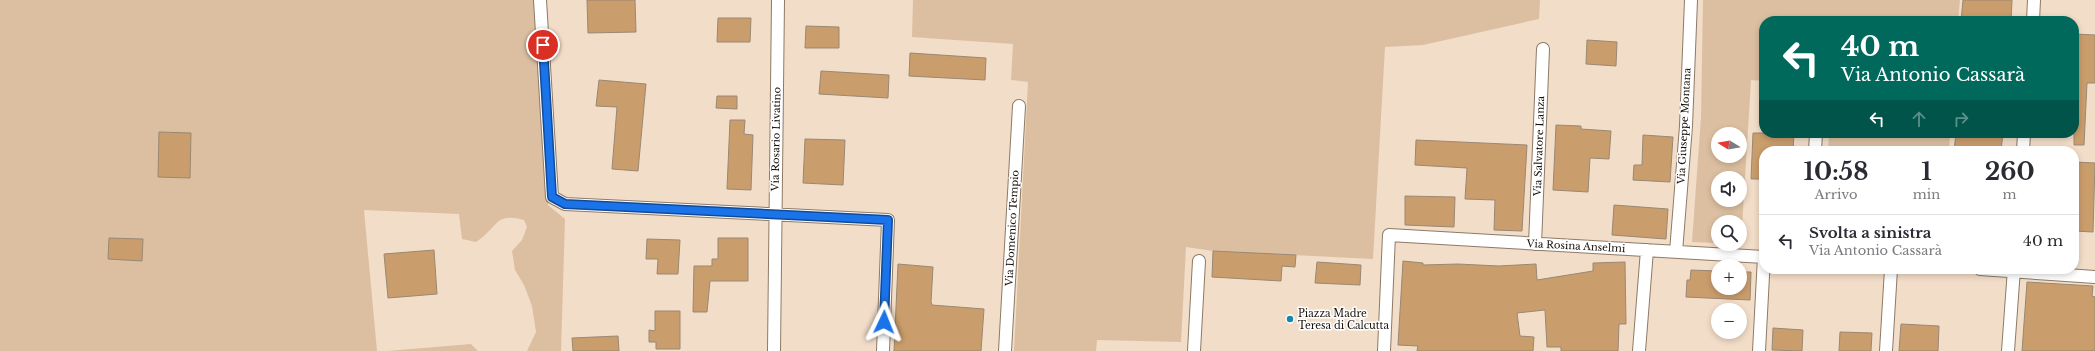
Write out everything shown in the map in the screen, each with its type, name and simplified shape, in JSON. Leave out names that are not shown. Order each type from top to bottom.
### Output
[{"type":"street","points":[[540,0],[552,197],[565,204],[775,213],[888,220],[883,351]]},
{"type":"street","name":"Via Rosario Livatino","points":[[774,351],[778,0]]},
{"type":"street","name":"Via Giuseppe Montana","points":[[1676,252],[1686,126],[1691,0]]},
{"type":"street","points":[[2033,16],[2034,0]]},
{"type":"street","name":"Via Salvatore Lanza","points":[[1534,244],[1543,49]]},
{"type":"street","name":"Via Domenico Tempio","points":[[1005,351],[1019,106]]},
{"type":"street","name":"Via Rosina Anselmi","points":[[1384,351],[1388,235],[1759,257]]},
{"type":"street","points":[[1639,351],[1646,250]]},
{"type":"street","points":[[1194,351],[1199,261]]},
{"type":"street","points":[[1759,351],[1763,274]]},
{"type":"street","points":[[1886,351],[1891,274]]},
{"type":"street","points":[[2008,351],[2014,274]]},
{"type":"street","points":[[2060,274],[2095,277]]},
{"type":"shaded area","points":[[0,0],[534,0],[548,205],[565,219],[561,351],[527,351],[536,332],[532,306],[524,285],[515,270],[512,251],[522,240],[527,227],[524,220],[514,218],[502,219],[476,242],[462,239],[459,214],[364,210],[377,351],[0,351]]},
{"type":"shaded area","points":[[913,0],[1540,0],[1539,19],[1423,45],[1385,47],[1373,259],[1213,251],[1186,247],[1181,342],[1097,340],[1096,351],[1014,351],[1028,82],[1011,80],[1013,44],[912,37]]},
{"type":"shaded area","points":[[1703,0],[1960,0],[1958,16],[1759,16],[1759,81],[1751,80],[1747,146],[1747,127],[1711,127],[1711,163],[1746,163],[1745,171],[1711,171],[1711,207],[1743,207],[1743,215],[1711,215],[1711,243],[1692,242],[1701,117]]},
{"type":"shaded area","points":[[1829,138],[1950,138],[1949,146],[1828,146]]},
{"type":"shaded area","points":[[471,344],[478,351],[387,351]]},
{"type":"building","points":[[587,0],[635,0],[636,32],[588,33]]},
{"type":"building","points":[[1963,0],[2012,0],[2011,16],[1961,16]]},
{"type":"building","points":[[718,18],[751,18],[750,42],[717,42]]},
{"type":"building","points":[[806,26],[839,27],[839,48],[805,48]]},
{"type":"building","points":[[2079,34],[2095,35],[2095,83],[2087,83],[2084,145],[2074,145],[2074,138],[2079,138]]},
{"type":"building","points":[[1587,40],[1617,42],[1616,66],[1586,64]]},
{"type":"building","points":[[910,53],[986,58],[985,80],[909,76]]},
{"type":"building","points":[[821,71],[889,75],[888,98],[819,94]]},
{"type":"building","points":[[599,80],[646,84],[638,171],[612,169],[617,107],[596,106]]},
{"type":"building","points":[[717,96],[737,96],[737,109],[716,108]]},
{"type":"building","points":[[730,120],[745,120],[744,134],[753,135],[751,190],[727,189]]},
{"type":"building","points":[[1556,125],[1581,126],[1581,129],[1611,131],[1609,159],[1590,158],[1588,192],[1553,190]]},
{"type":"building","points":[[159,132],[191,133],[190,178],[158,177]]},
{"type":"building","points":[[1753,133],[1759,133],[1759,138],[1794,138],[1793,146],[1759,146],[1759,179],[1751,179]]},
{"type":"building","points":[[1643,135],[1673,137],[1670,182],[1633,180],[1634,165],[1642,165]]},
{"type":"building","points":[[1955,138],[2002,138],[2002,146],[1955,146]]},
{"type":"building","points":[[805,139],[845,140],[843,185],[803,183]]},
{"type":"building","points":[[1416,140],[1527,145],[1522,231],[1494,230],[1495,200],[1465,199],[1467,168],[1415,165]]},
{"type":"building","points":[[2079,162],[2095,163],[2093,232],[2079,231]]},
{"type":"building","points":[[1405,196],[1455,197],[1454,227],[1405,225]]},
{"type":"building","points":[[1614,205],[1668,209],[1666,239],[1612,235]]},
{"type":"building","points":[[109,238],[143,239],[142,261],[108,259]]},
{"type":"building","points":[[718,238],[748,238],[748,281],[710,281],[707,312],[693,312],[694,266],[712,266],[712,259],[718,259]]},
{"type":"building","points":[[647,239],[680,240],[678,274],[657,274],[658,259],[646,259]]},
{"type":"building","points":[[434,250],[437,294],[388,298],[384,254]]},
{"type":"building","points":[[1213,251],[1296,255],[1295,267],[1282,266],[1281,281],[1212,277]]},
{"type":"building","points":[[1403,261],[1423,263],[1423,265],[1458,264],[1499,266],[1536,264],[1537,280],[1593,271],[1593,263],[1625,262],[1626,324],[1619,324],[1618,351],[1561,351],[1561,347],[1547,347],[1545,310],[1517,313],[1520,336],[1534,337],[1533,351],[1417,351],[1418,346],[1398,345]]},
{"type":"building","points":[[1317,262],[1361,265],[1360,285],[1315,283]]},
{"type":"building","points":[[898,264],[933,267],[932,305],[984,309],[981,351],[894,351]]},
{"type":"building","points":[[1691,270],[1711,271],[1711,295],[1747,295],[1747,272],[1751,272],[1750,300],[1686,297],[1687,280],[1690,280]]},
{"type":"building","points":[[2027,282],[2093,286],[2092,296],[2095,297],[2095,351],[2022,351]]},
{"type":"building","points":[[655,311],[680,311],[680,349],[656,349],[656,342],[649,342],[649,330],[655,331]]},
{"type":"building","points":[[1901,324],[1939,326],[1938,351],[1899,351]]},
{"type":"building","points":[[1773,328],[1803,330],[1802,351],[1772,350]]},
{"type":"building","points":[[1840,332],[1872,333],[1871,351],[1839,351]]},
{"type":"building","points":[[618,336],[619,351],[573,351],[572,338]]},
{"type":"place","name":"Piazza Madre Teresa di Calcutta","points":[[1290,319]]},
{"type":"route","points":[[543,45],[552,197],[565,204],[775,213],[888,220],[884,322]]}]
